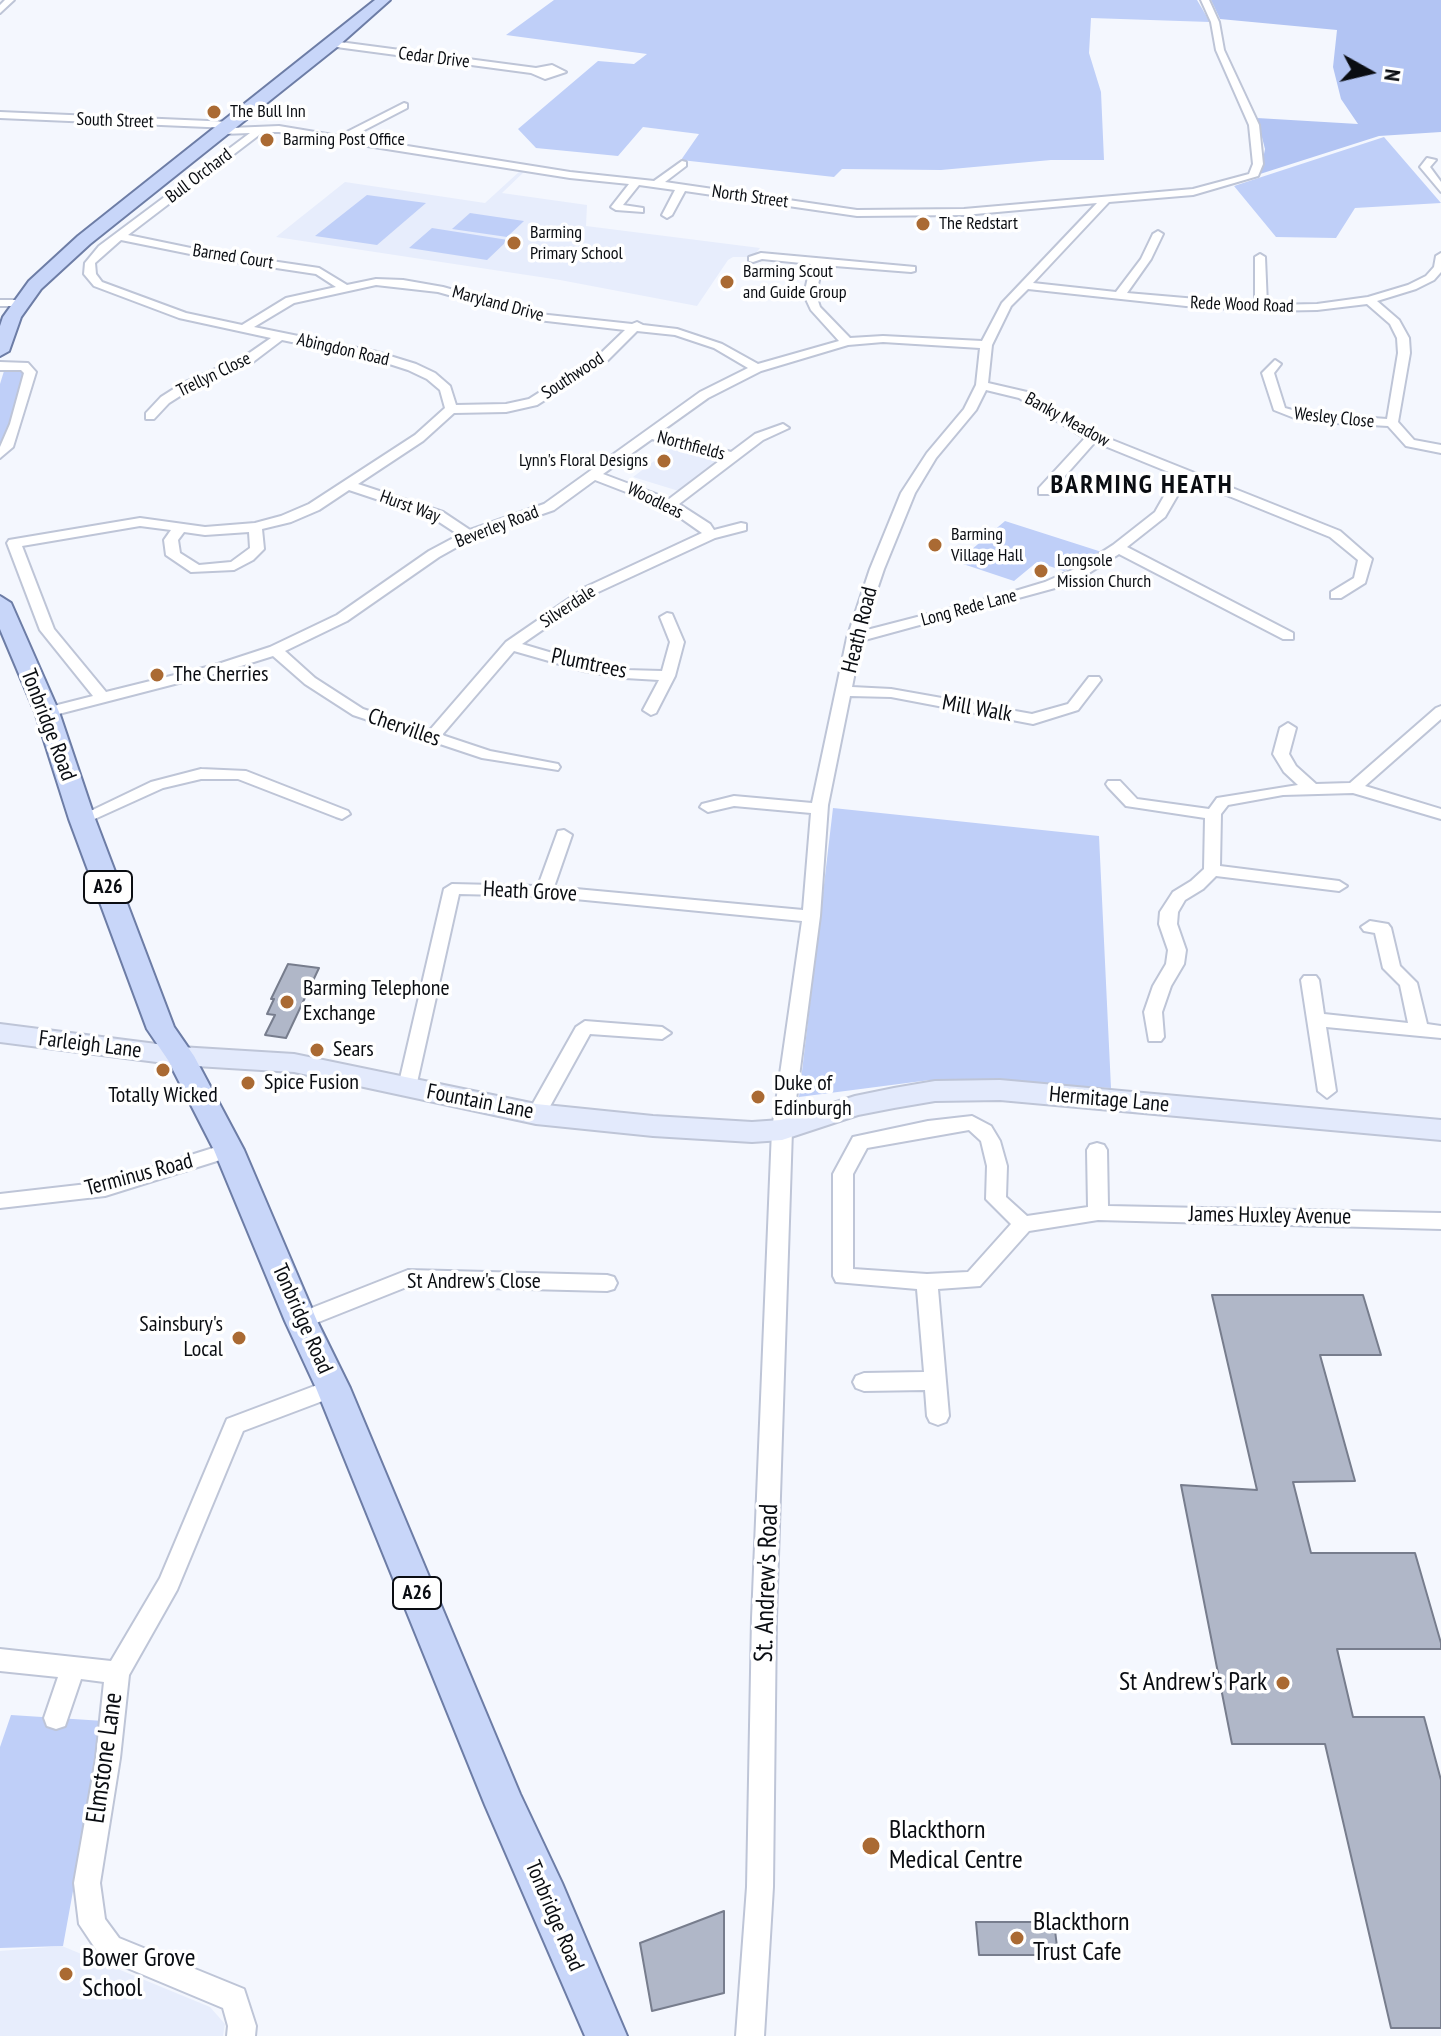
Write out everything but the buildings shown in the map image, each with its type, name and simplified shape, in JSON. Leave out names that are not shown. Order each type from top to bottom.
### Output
[{"type":"main road","points":[[0,351],[21,303],[45,276],[383,0]]},
{"type":"main road","name":"Tonbridge Road","points":[[0,603],[47,712],[82,819],[161,1029],[180,1056],[229,1150],[301,1321],[333,1388],[505,1805],[548,1897],[606,2036]]},
{"type":"main road","name":"Farleigh Lane","points":[[0,1033],[180,1056]]},
{"type":"main road","name":"Fountain Lane","points":[[180,1056],[294,1063],[536,1114],[653,1126],[752,1132],[782,1130]]},
{"type":"main road","name":"Hermitage Lane","points":[[782,1130],[894,1098],[935,1091],[1000,1090],[1441,1130]]},
{"type":"street","points":[[0,10],[10,0]]},
{"type":"street","name":"North Street","points":[[231,125],[342,138],[839,212],[964,212],[1193,192],[1253,176],[1258,164],[1258,143],[1248,110],[1220,50],[1215,22],[1205,0]]},
{"type":"street","name":"Cedar Drive","points":[[332,44],[536,71]]},
{"type":"street","points":[[342,138],[404,106]]},
{"type":"street","name":"South Street","points":[[0,115],[231,125]]},
{"type":"street","name":"North Street","points":[[231,125],[255,122],[263,128]]},
{"type":"street","name":"Bull Orchard","points":[[129,205],[157,208],[263,128]]},
{"type":"street","points":[[1431,160],[1425,167],[1441,189]]},
{"type":"street","points":[[656,184],[682,164]]},
{"type":"street","points":[[635,183],[616,207],[639,210]]},
{"type":"street","points":[[667,215],[681,189]]},
{"type":"street","name":"Heath Road","points":[[782,1130],[811,916],[820,809],[846,691],[854,638],[877,569],[908,493],[931,456],[970,410],[982,385],[986,345],[1006,305],[1106,200]]},
{"type":"street","name":"Abingdon Road","points":[[157,208],[119,236],[90,263],[90,274],[98,284],[162,309],[412,367],[431,376],[446,389],[451,409]]},
{"type":"street","points":[[1119,296],[1146,259],[1158,234]]},
{"type":"street","name":"Barned Court","points":[[119,236],[210,255],[319,271],[343,287]]},
{"type":"street","points":[[757,256],[911,269]]},
{"type":"street","name":"Rede Wood Road","points":[[1025,285],[1261,308],[1317,307],[1369,300],[1412,287],[1430,278],[1439,267],[1441,256]]},
{"type":"street","points":[[1260,257],[1261,308]]},
{"type":"street","points":[[817,261],[810,295],[823,319],[847,342]]},
{"type":"street","name":"Maryland Drive","points":[[242,330],[290,300],[376,282],[403,283],[439,289],[538,317],[637,325],[677,332],[718,346],[757,368]]},
{"type":"street","points":[[1369,300],[1395,322],[1403,338],[1404,353],[1392,423],[1410,443],[1441,449]]},
{"type":"street","points":[[0,303],[21,303]]},
{"type":"street","name":"Southwood","points":[[451,409],[506,408],[533,402],[604,357],[637,325]]},
{"type":"street","name":"Trellyn Close","points":[[150,416],[165,400],[187,386],[249,359],[280,336]]},
{"type":"street","name":"Beverley Road","points":[[47,712],[220,668],[275,650],[342,618],[434,554],[468,535],[549,507],[704,395],[757,368],[847,342],[907,340],[986,345]]},
{"type":"street","name":"Wesley Close","points":[[1275,364],[1268,373],[1280,410],[1302,417],[1392,423]]},
{"type":"street","points":[[0,366],[24,366],[30,372],[16,424],[0,454]]},
{"type":"street","name":"Banky Meadow","points":[[982,385],[1023,395],[1093,437],[1335,534],[1365,559],[1360,580],[1336,595]]},
{"type":"street","points":[[102,697],[47,630],[14,543],[140,522],[205,531],[255,527],[314,507],[419,438],[451,409]]},
{"type":"street","name":"Northfields","points":[[670,504],[759,437],[783,428]]},
{"type":"street","name":"Northfields","points":[[648,434],[734,457]]},
{"type":"street","points":[[1044,491],[1093,437]]},
{"type":"street","name":"Long Rede Lane","points":[[854,638],[1050,585],[1084,570],[1118,548],[1160,514],[1183,474]]},
{"type":"street","name":"Woodleas","points":[[595,475],[670,504],[705,527],[710,535]]},
{"type":"street","name":"Hurst Way","points":[[348,485],[438,515],[468,535]]},
{"type":"street","points":[[179,529],[171,540],[173,555],[196,569],[234,566],[248,557],[257,549],[255,527]]},
{"type":"street","name":"Silverdale","points":[[431,738],[511,645],[591,590],[710,535],[741,527]]},
{"type":"street","points":[[1118,548],[1288,636]]},
{"type":"street","points":[[651,710],[668,676],[677,642],[667,617]]},
{"type":"street","name":"Plumtrees","points":[[511,645],[584,667],[625,674],[668,676]]},
{"type":"street","name":"Chervilles","points":[[275,650],[310,681],[358,712],[487,755],[552,767]]},
{"type":"street","name":"Mill Walk","points":[[846,691],[891,693],[1033,719],[1073,707],[1094,680]]},
{"type":"street","points":[[1354,788],[1441,711]]},
{"type":"street","points":[[1288,728],[1281,754],[1290,769],[1312,789]]},
{"type":"street","points":[[82,819],[157,785],[201,774],[240,774],[342,814]]},
{"type":"street","points":[[1114,784],[1132,803],[1213,814]]},
{"type":"street","points":[[1155,1037],[1153,1012],[1162,986],[1175,964],[1177,950],[1168,924],[1169,912],[1179,896],[1197,885],[1212,870],[1213,814],[1223,801],[1240,796],[1354,788],[1441,814]]},
{"type":"street","points":[[708,807],[734,801],[820,809]]},
{"type":"street","points":[[303,817],[321,806]]},
{"type":"street","points":[[544,891],[564,835]]},
{"type":"street","points":[[1212,870],[1339,886]]},
{"type":"street","name":"Heath Grove","points":[[407,1087],[452,889],[544,891],[811,916]]},
{"type":"street","points":[[1370,927],[1382,928],[1392,968],[1408,983],[1419,1030]]},
{"type":"street","points":[[1310,980],[1327,1091]]},
{"type":"street","points":[[1318,1020],[1441,1032]]},
{"type":"street","points":[[536,1114],[585,1027],[662,1033]]},
{"type":"street","points":[[972,1123],[984,1131],[990,1141],[997,1166],[996,1199],[1023,1224],[973,1280],[927,1282],[843,1276],[843,1174],[860,1142],[928,1128],[972,1123]]},
{"type":"street","name":"St. Andrew's Road","points":[[750,2036],[760,1887],[764,1618],[782,1130]]},
{"type":"street","name":"Terminus Road","points":[[0,1201],[105,1189],[229,1150]]},
{"type":"street","points":[[1097,1150],[1098,1213]]},
{"type":"street","name":"James Huxley Avenue","points":[[1023,1224],[1098,1213],[1441,1221]]},
{"type":"street","name":"St Andrew's Close","points":[[301,1321],[408,1278],[607,1283]]},
{"type":"street","points":[[927,1282],[938,1416]]},
{"type":"street","points":[[864,1382],[935,1381]]},
{"type":"street","name":"Elmstone Lane","points":[[241,2036],[242,2026],[234,1999],[110,1948],[92,1924],[87,1883],[108,1758],[117,1673],[169,1583],[235,1425],[333,1388]]},
{"type":"street","points":[[0,1660],[109,1671]]},
{"type":"street","points":[[56,1718],[73,1668]]},
{"type":"shaded area","points":[[554,0],[1197,0],[1210,22],[1091,18],[1089,53],[1101,92],[1104,160],[1051,160],[941,170],[842,169],[834,177],[681,160],[699,134],[643,127],[618,156],[536,148],[518,129],[598,61],[634,64],[647,54],[506,35]]},
{"type":"shaded area","points":[[1211,0],[1441,0],[1441,132],[1379,136],[1260,174],[1265,149],[1257,118],[1358,124],[1341,99],[1333,67],[1337,30],[1220,19]]},
{"type":"shaded area","points":[[1384,137],[1441,203],[1355,208],[1336,238],[1276,237],[1234,186]]},
{"type":"shaded area","name":"Barming Primary School","points":[[520,171],[525,171],[502,193],[587,205],[586,226],[760,248],[753,257],[728,260],[697,306],[560,280],[276,237],[345,182],[485,203]]},
{"type":"shaded area","points":[[367,195],[426,203],[377,245],[315,236]]},
{"type":"shaded area","points":[[470,213],[524,221],[507,237],[452,229]]},
{"type":"shaded area","points":[[432,228],[508,240],[487,260],[409,248]]},
{"type":"shaded area","points":[[13,368],[25,370],[16,412],[0,450],[0,384],[4,371]]},
{"type":"shaded area","points":[[674,446],[722,460],[682,492],[633,477]]},
{"type":"shaded area","points":[[1005,521],[1105,553],[1064,571],[1037,562],[1014,581],[957,562]]},
{"type":"shaded area","points":[[833,808],[1099,836],[1111,1088],[930,1080],[799,1097]]},
{"type":"shaded area","points":[[11,1715],[104,1721],[63,1946],[0,1948],[0,1747]]},
{"type":"shaded area","name":"Bower Grove School","points":[[62,1946],[210,2007],[225,2024],[223,2036],[0,2036],[0,1951]]},
{"type":"place","name":"The Bull Inn","points":[[214,112]]},
{"type":"place","name":"Barming Post Office","points":[[267,140]]},
{"type":"place","name":"The Redstart","points":[[923,224]]},
{"type":"place","name":"Barming Primary School","points":[[514,243]]},
{"type":"place","name":"Barming Scout and Guide Group","points":[[727,282]]},
{"type":"place","name":"Lynn's Floral Designs","points":[[664,461]]},
{"type":"place","name":"Barming Village Hall","points":[[935,545]]},
{"type":"place","name":"Longsole Mission Church","points":[[1041,571]]},
{"type":"place","name":"The Cherries","points":[[157,675]]},
{"type":"place","name":"Barming Telephone Exchange","points":[[287,1002]]},
{"type":"place","name":"Sears","points":[[317,1050]]},
{"type":"place","name":"Totally Wicked","points":[[163,1070]]},
{"type":"place","name":"Spice Fusion","points":[[248,1083]]},
{"type":"place","name":"Duke of Edinburgh","points":[[758,1097]]},
{"type":"place","name":"Sainsbury's Local","points":[[239,1338]]},
{"type":"place","name":"St Andrew's Park","points":[[1283,1683]]},
{"type":"place","name":"Blackthorn Medical Centre","points":[[871,1846]]},
{"type":"place","name":"Blackthorn Trust Cafe","points":[[1017,1938]]},
{"type":"place","name":"Bower Grove School","points":[[66,1974]]},
{"type":"district","name":"BARMING HEATH","points":[[1142,486]]}]
